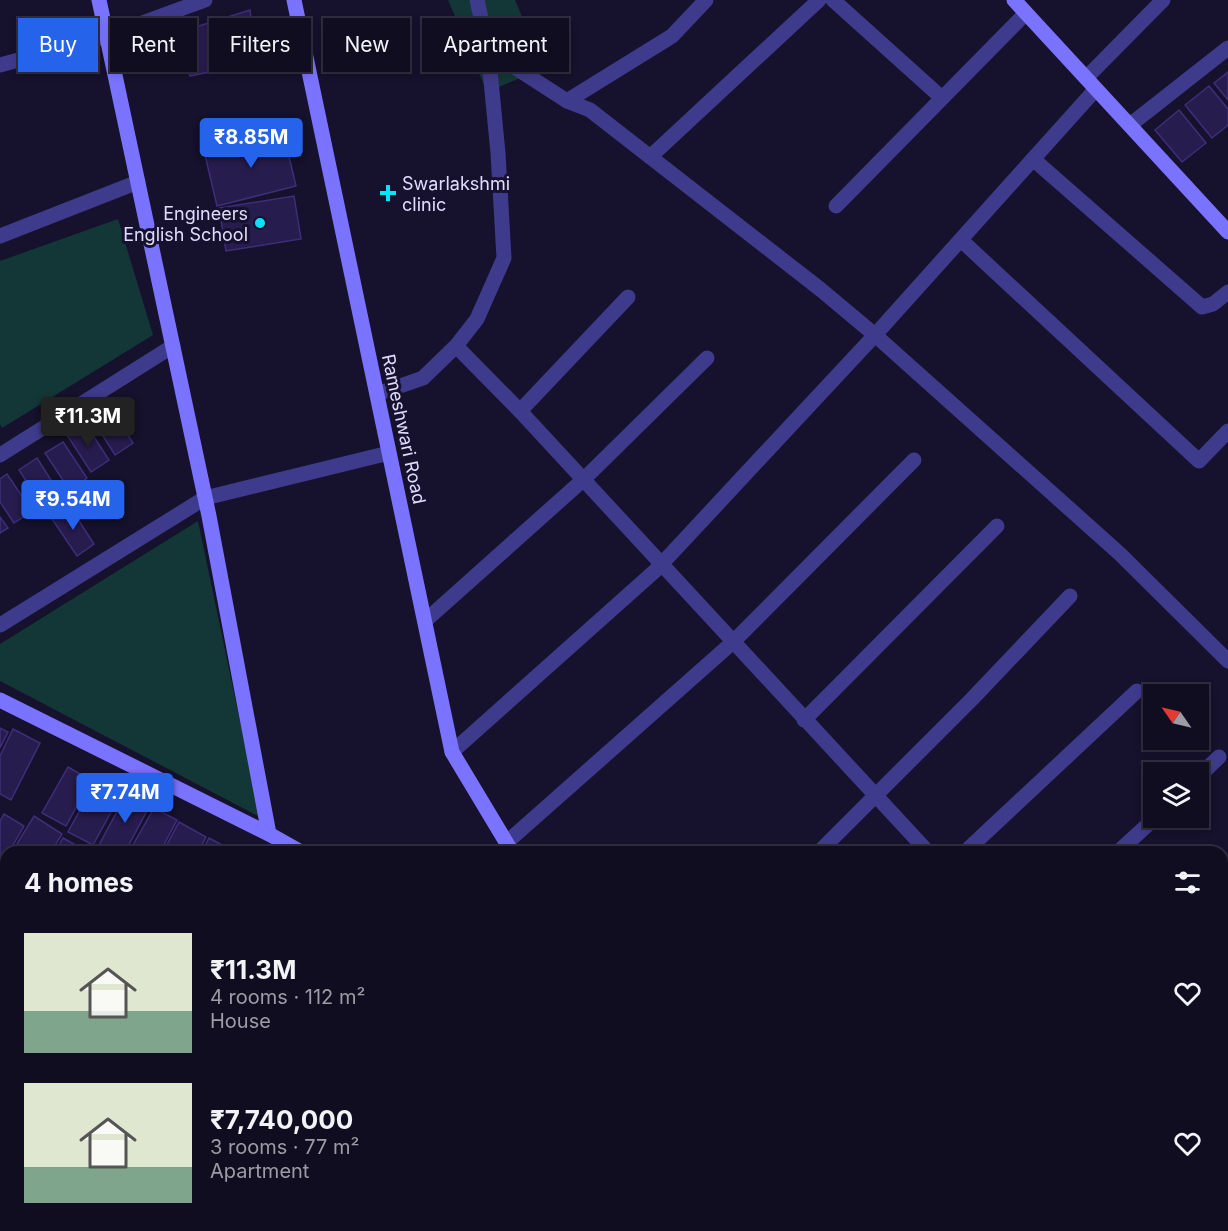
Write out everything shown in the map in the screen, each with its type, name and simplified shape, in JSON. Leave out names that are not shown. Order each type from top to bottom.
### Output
[{"type":"street","points":[[99,0],[205,498],[274,842]]},
{"type":"street","points":[[0,65],[107,36],[205,0]]},
{"type":"street","name":"Rameshwari Road","points":[[294,0],[452,752],[508,846]]},
{"type":"street","points":[[477,0],[481,18]]},
{"type":"street","points":[[683,22],[695,0]]},
{"type":"street","points":[[567,102],[672,36],[706,0]]},
{"type":"street","points":[[650,157],[819,0]]},
{"type":"street","points":[[833,0],[942,98]]},
{"type":"street","points":[[1014,0],[1228,231]]},
{"type":"street","points":[[452,752],[662,563],[961,240],[1033,159],[1091,83],[1163,0]]},
{"type":"street","points":[[836,206],[1026,13]]},
{"type":"street","points":[[1130,125],[1228,48]]},
{"type":"street","points":[[377,394],[423,378],[456,346],[477,319],[504,258],[498,153],[490,72]]},
{"type":"street","points":[[521,72],[567,102],[590,110],[820,289],[955,404],[1120,554],[1228,661]]},
{"type":"street","points":[[1033,159],[1202,307],[1213,304],[1228,292]]},
{"type":"street","points":[[0,236],[138,182]]},
{"type":"street","points":[[961,240],[1199,461],[1228,431]]},
{"type":"street","points":[[520,411],[628,297]]},
{"type":"street","points":[[0,455],[173,346]]},
{"type":"street","points":[[456,346],[584,479],[923,846]]},
{"type":"street","points":[[425,621],[584,479],[707,358]]},
{"type":"street","points":[[0,625],[205,498],[389,453]]},
{"type":"street","points":[[510,846],[733,642],[914,460]]},
{"type":"street","points":[[804,720],[997,526]]},
{"type":"street","points":[[825,846],[877,796],[1070,596]]},
{"type":"street","points":[[971,846],[1137,691]]},
{"type":"street","points":[[0,700],[274,842]]},
{"type":"street","points":[[1209,767],[1220,757]]},
{"type":"street","points":[[1125,846],[1144,828]]},
{"type":"green space","points":[[448,0],[515,0],[523,18],[456,18]]},
{"type":"green space","points":[[479,72],[534,72],[487,92]]},
{"type":"green space","points":[[118,219],[153,335],[2,428],[0,424],[0,261]]},
{"type":"green space","points":[[198,521],[260,817],[0,681],[0,644]]},
{"type":"building","points":[[250,10],[251,18],[224,18]]},
{"type":"building","points":[[209,23],[209,72],[190,76],[189,72],[197,72],[197,27]]},
{"type":"building","points":[[1228,72],[1228,100],[1214,83]]},
{"type":"building","points":[[1209,86],[1228,109],[1228,125],[1212,138],[1185,105]]},
{"type":"building","points":[[1179,110],[1206,143],[1182,162],[1155,130]]},
{"type":"building","points":[[283,131],[296,186],[217,206],[205,155]]},
{"type":"building","name":"Engineers English School","points":[[294,196],[301,239],[226,251],[219,208]]},
{"type":"building","points":[[109,405],[133,443],[115,455],[91,417]]},
{"type":"building","points":[[85,423],[109,460],[91,472],[67,435]]},
{"type":"building","points":[[63,442],[87,478],[70,491],[45,453]]},
{"type":"building","points":[[37,458],[61,496],[43,507],[19,470]]},
{"type":"building","points":[[7,474],[32,511],[14,523],[0,502],[0,479]]},
{"type":"building","points":[[70,507],[94,544],[77,556],[52,519]]},
{"type":"building","points":[[0,517],[8,528],[0,533]]},
{"type":"building","points":[[0,728],[8,732],[0,748]]},
{"type":"building","points":[[13,729],[40,743],[11,800],[0,794],[0,756]]},
{"type":"building","points":[[68,767],[91,780],[66,826],[42,813]]},
{"type":"building","points":[[96,781],[121,794],[93,845],[68,832]]},
{"type":"building","points":[[127,793],[150,805],[128,846],[99,845]]},
{"type":"building","points":[[154,808],[177,820],[163,846],[132,846]]},
{"type":"building","points":[[4,814],[24,826],[12,846],[0,846],[0,821]]},
{"type":"building","points":[[34,816],[62,834],[55,846],[16,846]]},
{"type":"building","points":[[179,822],[206,837],[201,846],[166,846]]},
{"type":"building","points":[[63,838],[78,846],[58,846]]},
{"type":"building","points":[[209,838],[224,846],[205,846]]},
{"type":"place","name":"Swarlakshmi clinic","points":[[388,193]]},
{"type":"place","name":"Engineers English School","points":[[260,223]]}]
